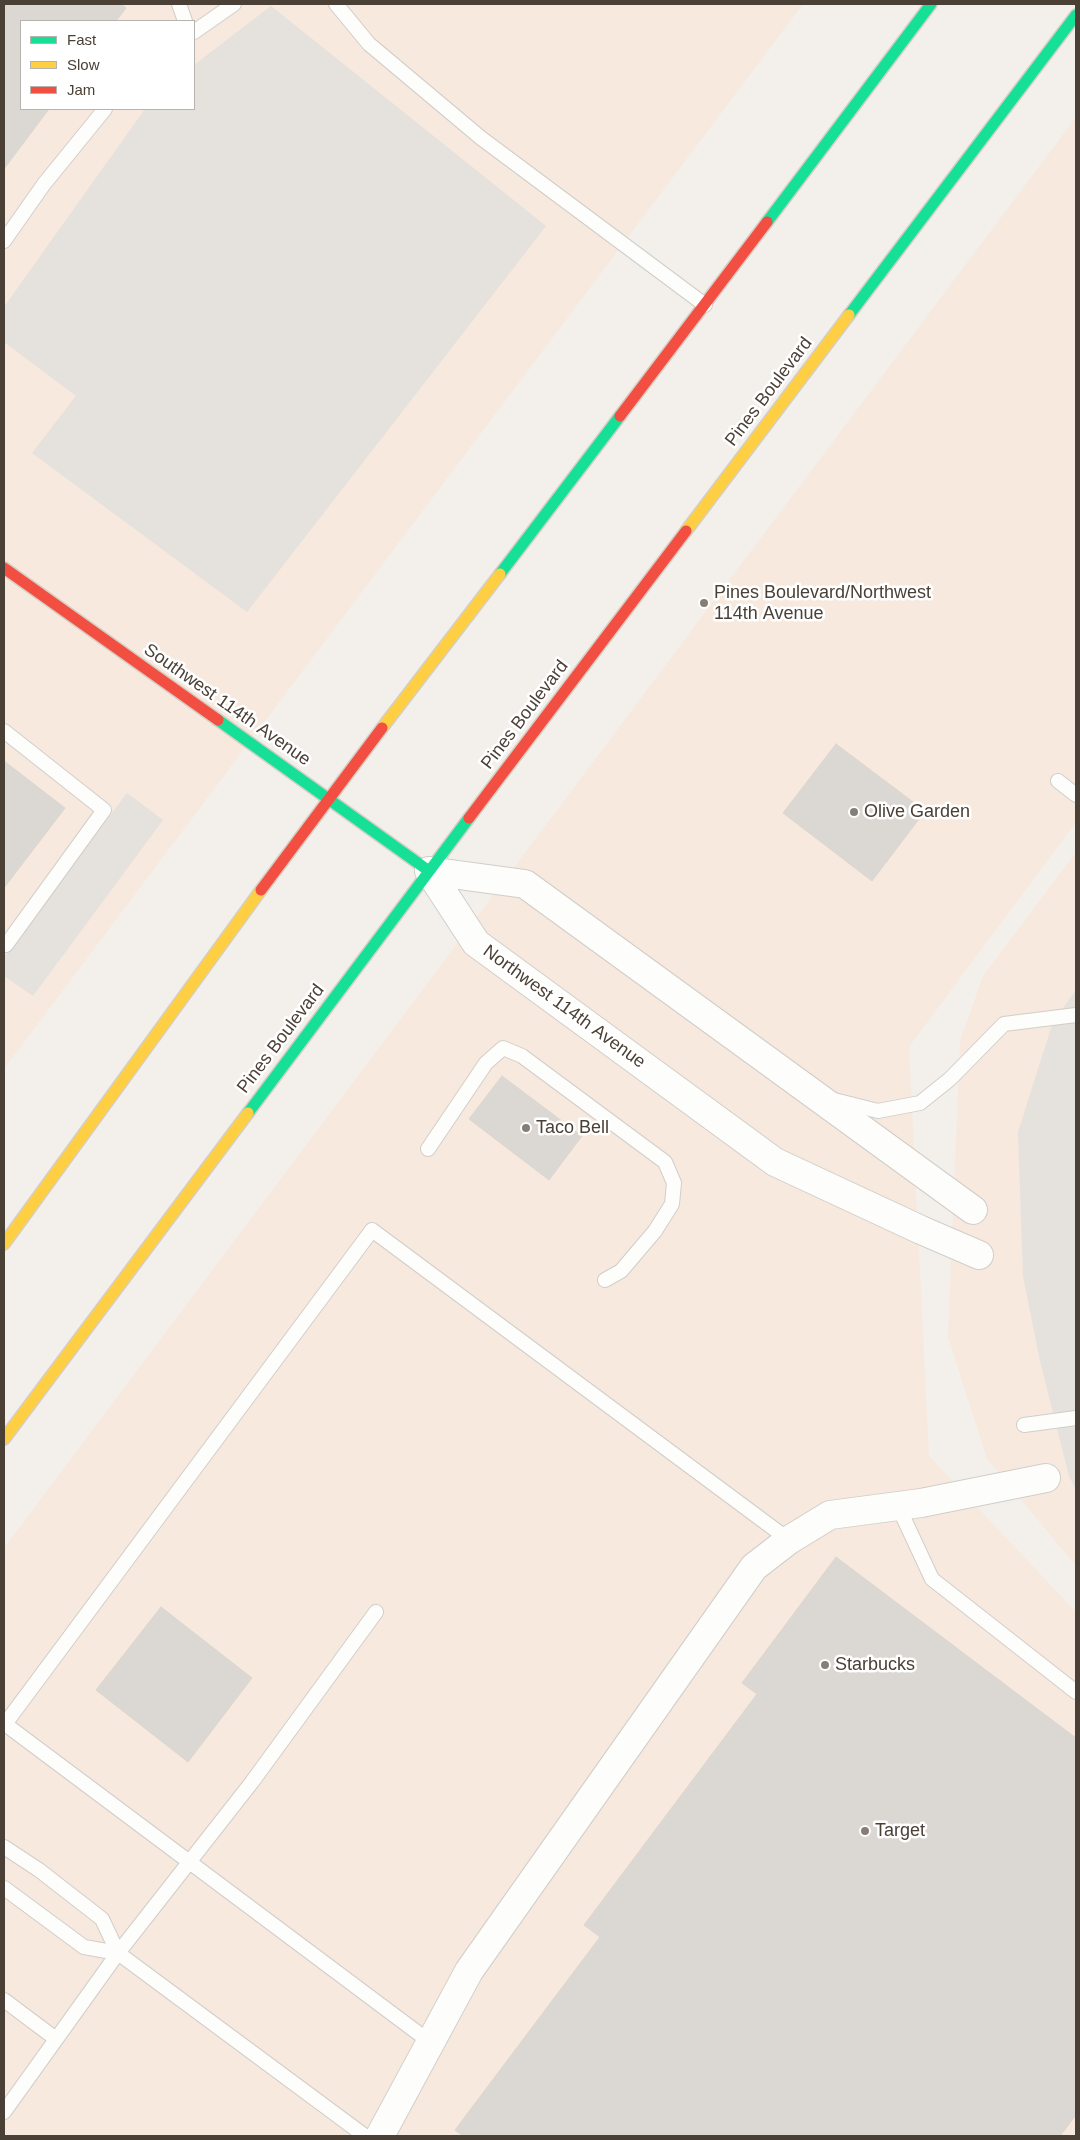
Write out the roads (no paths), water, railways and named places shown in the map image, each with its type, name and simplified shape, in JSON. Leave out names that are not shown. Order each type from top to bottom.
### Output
[{"type":"main road","points":[[4,1244],[328,799],[705,305],[931,4]]},
{"type":"main road","name":"Pines Boulevard","points":[[4,1439],[429,870],[1076,15]]},
{"type":"main road","name":"Southwest 114th Avenue","points":[[4,568],[429,870]]},
{"type":"street","points":[[429,870],[524,884],[973,1210]]},
{"type":"street","name":"Northwest 114th Avenue","points":[[429,870],[476,943],[775,1162],[979,1255]]},
{"type":"street","points":[[380,2136],[481,1952],[754,1567],[789,1540],[830,1515],[898,1506],[1046,1478]]},
{"type":"lane","points":[[179,4],[185,20]]},
{"type":"lane","points":[[195,31],[234,4]]},
{"type":"lane","points":[[336,4],[369,44],[481,138],[705,305]]},
{"type":"lane","points":[[4,242],[44,184],[104,110]]},
{"type":"lane","points":[[4,731],[104,810],[6,945],[4,944]]},
{"type":"lane","points":[[1058,781],[1076,795]]},
{"type":"lane","points":[[816,1095],[878,1111],[920,1103],[950,1079],[1004,1024],[1076,1015]]},
{"type":"lane","points":[[428,1149],[486,1063],[503,1048],[522,1056],[665,1162],[674,1183],[672,1204],[655,1231],[621,1270],[605,1280]]},
{"type":"lane","points":[[430,2042],[5,1724],[372,1230],[789,1540]]},
{"type":"lane","points":[[1024,1425],[1076,1418]]},
{"type":"lane","points":[[898,1506],[932,1579],[1076,1692]]},
{"type":"lane","points":[[4,2112],[118,1953],[252,1782],[376,1612]]},
{"type":"lane","points":[[4,1847],[39,1870],[102,1919],[118,1953]]},
{"type":"lane","points":[[4,1888],[84,1947],[118,1953],[365,2136]]},
{"type":"lane","points":[[4,2000],[56,2039]]},
{"type":"place","name":"Pines Boulevard/Northwest 114th Avenue","points":[[704,603]]},
{"type":"place","name":"Olive Garden","points":[[854,812]]},
{"type":"place","name":"Taco Bell","points":[[526,1128]]},
{"type":"place","name":"Starbucks","points":[[825,1665]]},
{"type":"place","name":"Target","points":[[865,1831]]}]
